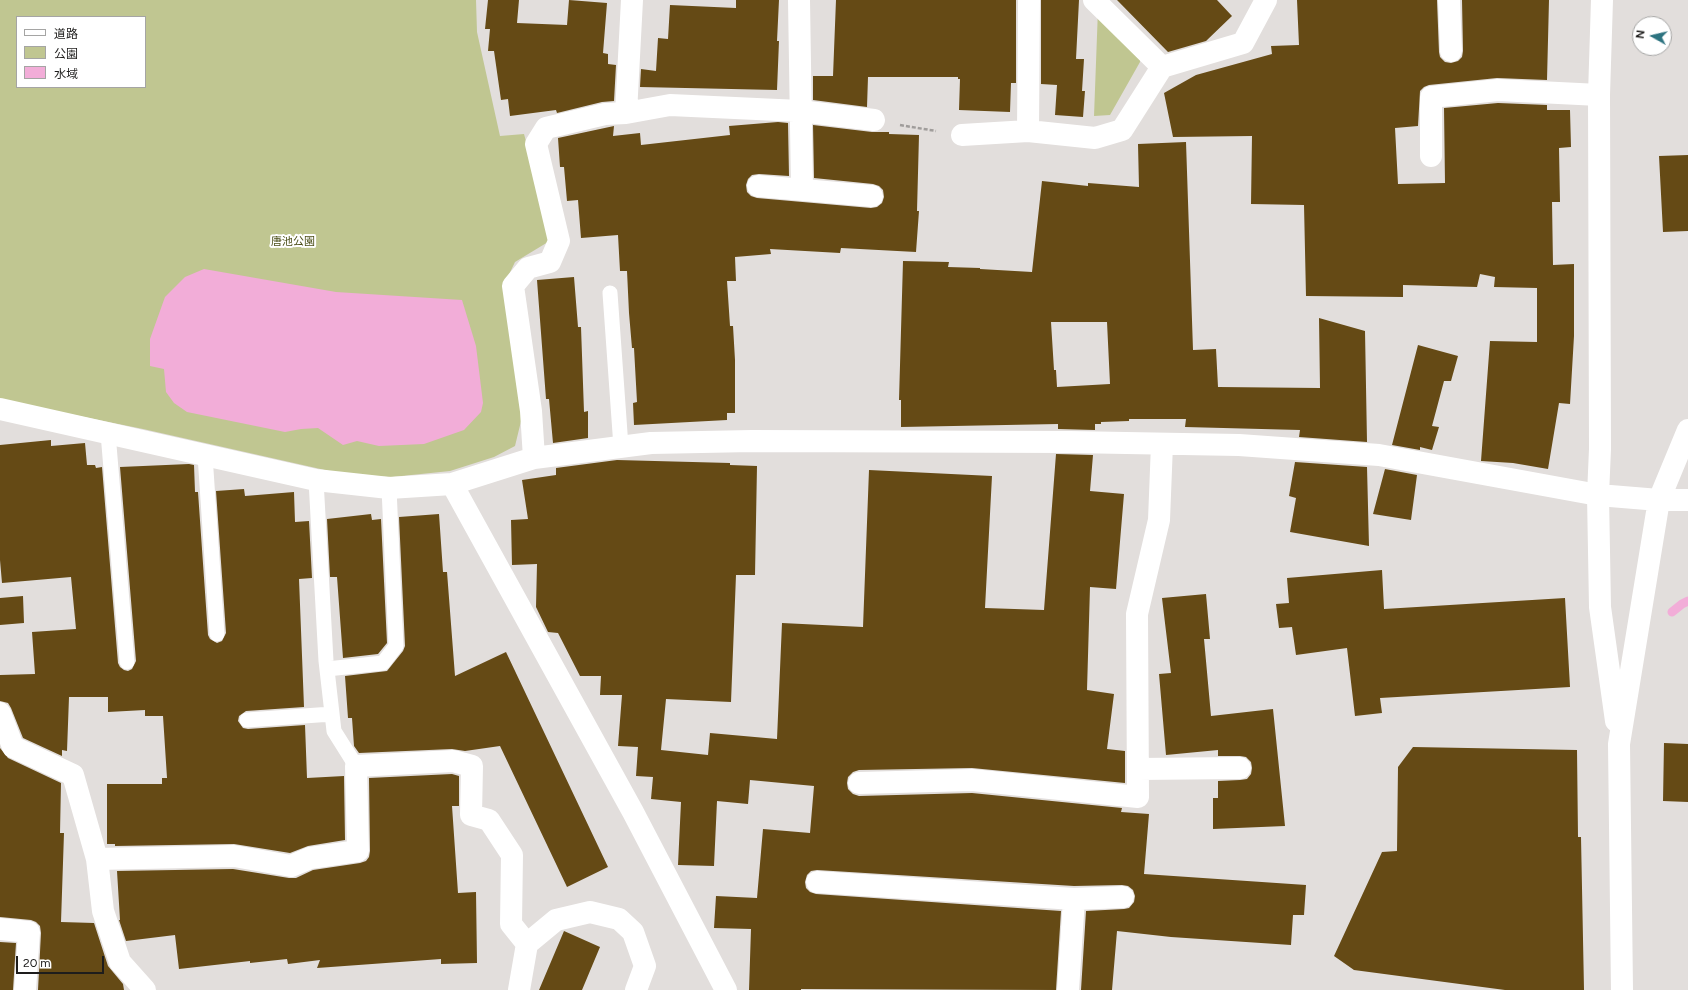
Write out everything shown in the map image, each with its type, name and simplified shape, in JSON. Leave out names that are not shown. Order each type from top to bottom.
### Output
[{"type":"street","points":[[626,114],[632,0]]},
{"type":"street","points":[[799,0],[802,189]]},
{"type":"street","points":[[1028,131],[1029,0]]},
{"type":"street","points":[[1094,0],[1162,67]]},
{"type":"street","points":[[1449,0],[1451,51]]},
{"type":"street","points":[[1602,0],[1599,95],[1600,449],[1598,495],[1600,606],[1619,744],[1622,990]]},
{"type":"street","points":[[962,135],[1028,131],[1095,138],[1122,130],[1162,67],[1244,43],[1263,2]]},
{"type":"street","points":[[1431,156],[1431,97],[1498,90],[1599,95]]},
{"type":"street","points":[[534,458],[530,411],[513,286],[528,268],[550,262],[559,242],[536,144],[546,128],[605,114],[626,114],[670,105],[800,111],[874,120]]},
{"type":"street","points":[[758,186],[872,196]]},
{"type":"street","points":[[0,408],[316,480],[389,488],[452,484],[534,458],[651,443],[752,440],[1070,442],[1239,446],[1379,455],[1598,495],[1659,500],[1688,500]]},
{"type":"street","points":[[1619,744],[1659,500],[1688,430]]},
{"type":"street","points":[[859,783],[972,780],[1138,797],[1137,614],[1159,520],[1162,444]]},
{"type":"street","points":[[452,484],[633,812],[726,990]]},
{"type":"street","points":[[0,712],[13,747],[73,776],[97,859],[103,911],[120,962],[145,990]]},
{"type":"street","points":[[97,859],[234,856],[291,866],[310,858],[358,851],[356,766],[453,761],[472,766],[471,816],[489,820],[512,855],[511,924],[527,944]]},
{"type":"street","points":[[1138,769],[1240,768]]},
{"type":"street","points":[[817,882],[1074,899],[1123,897]]},
{"type":"street","points":[[1068,990],[1074,899]]},
{"type":"street","points":[[520,990],[527,944],[556,920],[590,912],[619,919],[633,932],[645,966],[636,990]]},
{"type":"street","points":[[0,929],[29,932],[25,990]]},
{"type":"lane","points":[[610,293],[621,447]]},
{"type":"lane","points":[[108,433],[127,662]]},
{"type":"lane","points":[[205,455],[217,634]]},
{"type":"lane","points":[[316,480],[327,669],[334,731],[356,766]]},
{"type":"lane","points":[[327,669],[383,662],[396,646],[389,488]]},
{"type":"lane","points":[[247,720],[332,714]]},
{"type":"path","points":[[874,120],[962,135]]},
{"type":"green space","name":"唐池公園","points":[[0,0],[476,0],[477,32],[500,136],[524,134],[553,239],[515,262],[504,285],[523,413],[515,446],[494,457],[450,471],[392,477],[347,475],[143,429],[0,400]]},
{"type":"green space","points":[[1098,9],[1140,55],[1140,62],[1110,115],[1094,116]]},
{"type":"water","points":[[204,269],[336,292],[462,300],[476,346],[483,403],[481,412],[464,430],[424,444],[379,446],[357,441],[343,445],[318,428],[285,432],[187,412],[174,403],[166,392],[164,369],[150,366],[150,339],[165,297],[185,277]]},
{"type":"building","points":[[488,0],[519,0],[517,23],[567,25],[569,0],[607,3],[603,53],[608,54],[608,64],[616,65],[614,101],[602,102],[557,113],[556,110],[510,116],[508,99],[501,100],[494,51],[488,51],[490,29],[485,29]]},
{"type":"building","points":[[736,0],[779,0],[777,90],[640,87],[641,69],[656,71],[658,38],[668,39],[670,5],[736,8]]},
{"type":"building","points":[[836,0],[1016,0],[1016,83],[1011,83],[1010,112],[959,110],[960,79],[958,79],[958,77],[868,77],[867,107],[813,100],[813,76],[833,76]]},
{"type":"building","points":[[1041,0],[1079,0],[1076,59],[1084,59],[1082,91],[1085,91],[1083,117],[1055,115],[1057,85],[1041,84]]},
{"type":"building","points":[[1117,0],[1217,0],[1232,16],[1206,41],[1168,52]]},
{"type":"building","points":[[1297,0],[1437,0],[1440,57],[1445,62],[1451,63],[1458,61],[1462,57],[1462,0],[1549,0],[1547,80],[1497,78],[1429,85],[1420,91],[1418,126],[1395,128],[1398,184],[1445,183],[1444,108],[1498,103],[1547,105],[1547,110],[1570,110],[1571,147],[1559,148],[1560,202],[1552,202],[1553,265],[1574,264],[1574,336],[1570,404],[1559,403],[1548,469],[1513,463],[1481,461],[1490,341],[1537,342],[1537,288],[1494,287],[1495,277],[1480,274],[1477,287],[1403,285],[1403,297],[1306,296],[1304,205],[1251,204],[1252,136],[1173,137],[1164,93],[1196,75],[1272,54],[1271,46],[1299,45]]},
{"type":"building","points":[[778,122],[788,123],[789,176],[752,175],[748,179],[746,185],[747,192],[751,196],[757,198],[871,208],[877,207],[882,203],[884,197],[883,190],[879,186],[873,184],[814,178],[813,125],[872,132],[889,132],[889,134],[919,135],[917,211],[919,211],[916,252],[841,248],[840,253],[770,249],[771,254],[735,257],[736,281],[727,281],[730,326],[733,326],[735,360],[735,413],[727,413],[727,420],[634,425],[633,403],[637,402],[634,348],[632,348],[627,271],[620,271],[618,235],[581,238],[578,200],[567,201],[564,167],[560,167],[558,138],[614,126],[613,136],[640,133],[641,145],[730,135],[729,126]]},
{"type":"building","points":[[1186,142],[1193,350],[1216,349],[1218,387],[1320,388],[1319,318],[1365,331],[1367,442],[1299,437],[1300,430],[1185,427],[1186,419],[1129,419],[1129,421],[1101,422],[1101,424],[1095,424],[1095,430],[1058,429],[1058,424],[901,427],[901,400],[899,400],[903,261],[949,262],[948,267],[1032,272],[1042,181],[1088,186],[1088,183],[1139,187],[1138,144]],"holes":[[[1051,322],[1107,322],[1110,384],[1057,387],[1056,370],[1054,370]]]},
{"type":"building","points":[[1688,155],[1688,231],[1663,232],[1659,156]]},
{"type":"building","points":[[574,277],[578,327],[581,327],[584,412],[588,411],[588,438],[553,443],[549,399],[546,399],[537,280]]},
{"type":"building","points":[[1418,345],[1458,356],[1451,381],[1444,381],[1432,426],[1439,427],[1432,450],[1420,447],[1420,450],[1392,445]]},
{"type":"building","points":[[51,440],[51,446],[85,443],[87,465],[95,465],[96,468],[102,467],[118,663],[120,667],[128,671],[132,669],[136,661],[120,467],[194,465],[195,492],[198,492],[208,635],[210,639],[217,643],[222,641],[226,633],[216,491],[244,489],[245,496],[294,492],[295,522],[309,521],[312,578],[299,579],[304,707],[246,711],[239,716],[238,721],[243,728],[248,729],[305,725],[307,778],[344,776],[345,840],[308,846],[290,853],[234,844],[115,846],[115,844],[107,844],[107,784],[162,784],[162,778],[167,778],[163,716],[145,716],[145,710],[108,712],[108,697],[69,697],[67,751],[62,750],[62,756],[23,738],[8,703],[0,701],[0,675],[35,674],[32,632],[76,629],[71,577],[2,583],[0,560],[0,445]]},
{"type":"building","points":[[1056,454],[1093,455],[1090,491],[1124,494],[1116,589],[1090,587],[1087,690],[1114,694],[1107,749],[1125,751],[1125,783],[972,768],[859,770],[853,772],[848,777],[848,789],[853,794],[859,796],[972,793],[1122,808],[1121,812],[1149,814],[1144,874],[1306,885],[1304,915],[1293,915],[1291,945],[1171,937],[1117,931],[1112,990],[1081,990],[1086,911],[1129,908],[1134,902],[1135,896],[1133,890],[1128,886],[1074,886],[817,870],[811,871],[807,875],[805,882],[806,888],[810,892],[816,894],[1061,911],[1056,990],[749,990],[751,929],[714,928],[716,896],[757,898],[763,829],[810,833],[814,786],[750,780],[748,804],[717,801],[714,866],[678,865],[681,802],[651,799],[653,777],[636,776],[638,747],[618,746],[622,695],[600,695],[601,676],[580,676],[558,633],[548,632],[536,607],[537,564],[512,565],[511,520],[528,519],[522,480],[556,475],[556,468],[617,460],[730,463],[730,465],[757,466],[755,575],[736,575],[731,702],[666,699],[661,750],[708,755],[710,733],[777,739],[782,623],[863,627],[869,470],[992,476],[985,608],[1044,610]]},
{"type":"building","points":[[1295,462],[1367,467],[1369,546],[1290,532],[1296,498],[1289,496]]},
{"type":"building","points":[[1385,469],[1417,475],[1411,520],[1373,514]]},
{"type":"building","points":[[371,514],[372,520],[381,519],[387,643],[378,654],[343,658],[337,577],[330,577],[327,519]]},
{"type":"building","points":[[439,514],[443,572],[447,572],[455,676],[506,652],[608,867],[567,887],[500,746],[465,751],[452,749],[359,753],[354,746],[352,718],[348,718],[345,676],[387,671],[403,651],[405,646],[399,517]]},
{"type":"building","points":[[1382,570],[1384,609],[1565,598],[1570,687],[1380,698],[1382,713],[1355,716],[1347,648],[1296,655],[1292,627],[1279,628],[1276,604],[1289,603],[1287,578]]},
{"type":"building","points":[[1206,594],[1210,639],[1204,639],[1211,716],[1273,709],[1285,826],[1213,829],[1213,798],[1218,798],[1218,781],[1247,779],[1251,774],[1251,762],[1246,757],[1218,756],[1218,750],[1166,755],[1159,674],[1171,673],[1162,598]]},
{"type":"building","points":[[23,596],[24,623],[0,625],[0,598]]},
{"type":"building","points":[[1664,743],[1688,744],[1688,802],[1663,801]]},
{"type":"building","points":[[1413,747],[1577,750],[1578,837],[1581,837],[1584,990],[1505,990],[1354,970],[1334,956],[1382,852],[1397,851],[1398,767]]},
{"type":"building","points":[[0,748],[8,758],[61,783],[60,833],[64,833],[61,922],[94,923],[108,966],[123,984],[124,990],[38,990],[41,933],[40,926],[31,920],[0,917]]},
{"type":"building","points":[[452,774],[459,776],[459,806],[452,806],[458,893],[476,892],[477,963],[441,964],[441,959],[317,968],[320,960],[288,964],[287,959],[250,963],[250,961],[179,969],[175,935],[126,941],[119,920],[117,871],[233,869],[296,878],[313,870],[360,863],[366,861],[369,857],[370,851],[369,778]]},
{"type":"building","points":[[564,931],[600,947],[582,990],[539,990]]},
{"type":"building","points":[[0,942],[16,943],[13,990],[0,990]]},
{"type":"waterway","points":[[1672,612],[1688,601]]}]
